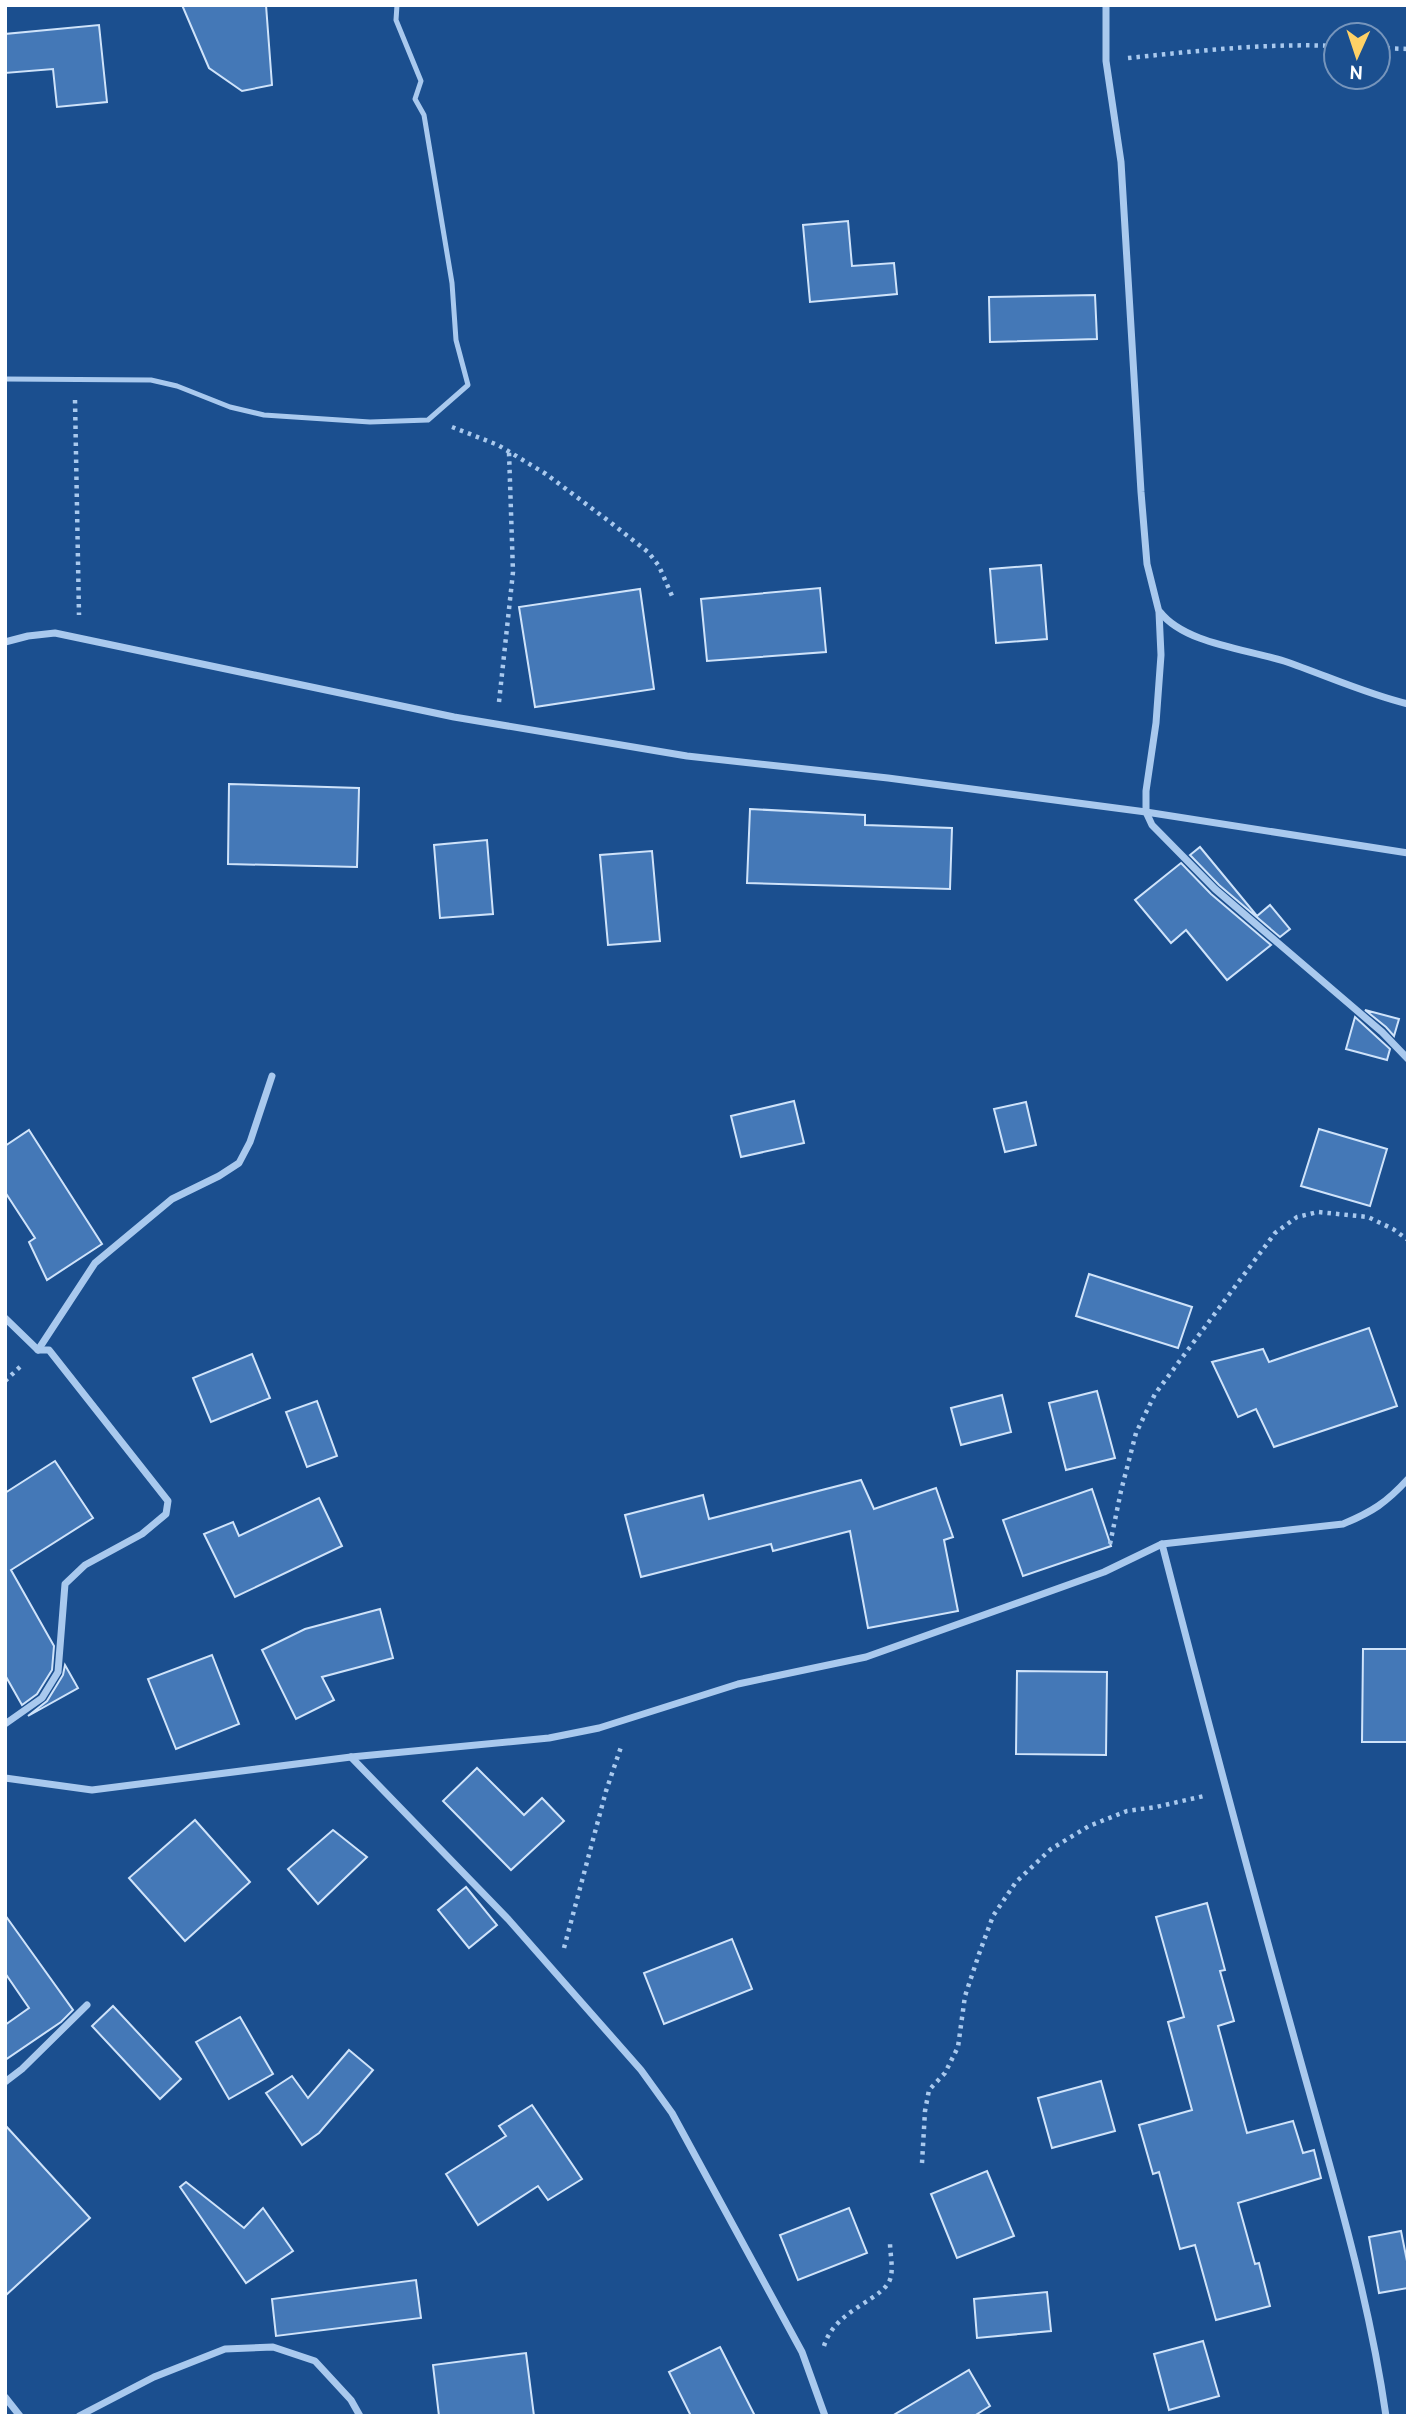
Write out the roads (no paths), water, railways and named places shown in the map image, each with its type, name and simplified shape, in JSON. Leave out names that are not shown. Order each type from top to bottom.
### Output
[{"type":"street","points":[[1106,5],[1106,61],[1121,162],[1147,564],[1159,612],[1161,655],[1146,812],[1152,825],[1215,888],[1382,1032],[1408,1059]]},
{"type":"street","points":[[1159,612],[1172,623],[1202,640],[1282,660],[1408,704]]},
{"type":"street","points":[[5,642],[55,633],[454,717],[687,756],[888,778],[1146,812],[1408,853]]},
{"type":"street","points":[[38,1350],[95,1263],[172,1199],[239,1163],[250,1142],[272,1076]]},
{"type":"street","points":[[5,1318],[38,1350],[49,1350],[168,1500],[166,1514],[142,1534],[85,1565],[65,1584],[58,1672],[42,1698],[5,1724]]},
{"type":"street","points":[[5,1778],[92,1790],[351,1757],[549,1738],[599,1728],[737,1685],[866,1657],[1104,1572],[1162,1544],[1343,1524],[1365,1515],[1388,1500],[1408,1479]]},
{"type":"street","points":[[1162,1544],[1226,1791],[1358,2270],[1377,2356],[1386,2416]]},
{"type":"street","points":[[351,1757],[508,1919],[641,2070],[672,2113],[802,2352],[825,2416]]},
{"type":"street","points":[[5,2082],[87,2005]]},
{"type":"street","points":[[79,2416],[154,2377],[225,2349],[273,2347],[315,2361],[351,2400],[360,2416]]},
{"type":"street","points":[[5,2397],[20,2416]]},
{"type":"lane","points":[[5,379],[151,380],[177,386],[230,407],[276,416],[370,422],[428,420],[468,385],[456,340],[452,283],[424,115],[415,99],[421,81],[396,20],[397,5]]}]
